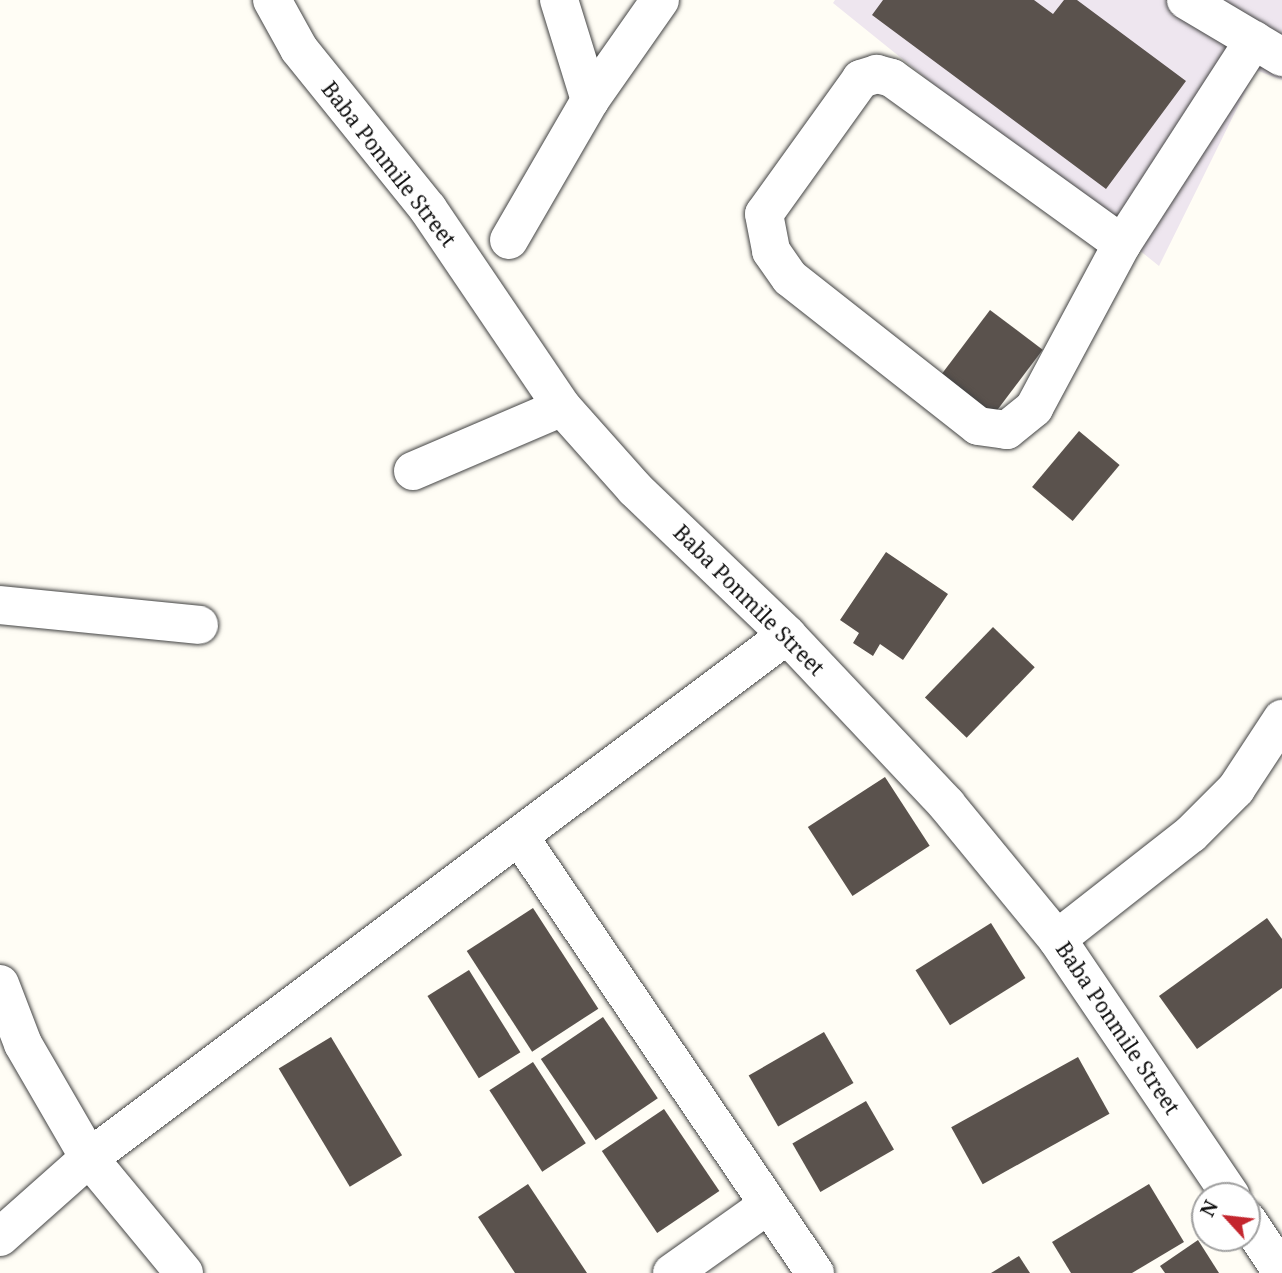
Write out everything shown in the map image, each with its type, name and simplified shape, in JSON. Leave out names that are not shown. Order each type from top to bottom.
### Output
[{"type":"street","name":"Baba Ponmile Street","points":[[272,0],[299,49],[428,209],[562,407],[635,489],[787,635],[947,805],[1058,939],[1222,1182]]},
{"type":"street","points":[[559,0],[590,100]]},
{"type":"street","points":[[509,240],[590,100],[660,0]]},
{"type":"street","points":[[1122,244],[892,78],[877,74],[861,79],[764,214],[771,251],[790,278],[978,426],[1007,430],[1034,408],[1122,244],[1268,48],[1186,0]]},
{"type":"street","points":[[413,471],[562,407]]},
{"type":"street","points":[[0,605],[199,625]]},
{"type":"street","points":[[0,1237],[89,1158],[787,635]]},
{"type":"street","points":[[1058,939],[1191,834],[1236,789],[1282,719]]},
{"type":"street","points":[[519,836],[815,1273]]},
{"type":"street","points":[[0,984],[23,1044],[89,1158],[184,1273]]},
{"type":"street","points":[[672,1273],[768,1205]]},
{"type":"street","points":[[1261,1241],[1282,1272]]},
{"type":"shaded area","points":[[835,0],[1282,0],[1282,80],[1256,70],[1159,266],[833,3]]},
{"type":"building","points":[[883,0],[1034,0],[1053,14],[1064,0],[1077,0],[1186,81],[1106,189],[872,15]]},
{"type":"building","points":[[990,310],[1043,350],[993,416],[940,376]]},
{"type":"building","points":[[1079,431],[1120,465],[1073,521],[1032,487]]},
{"type":"building","points":[[886,552],[948,594],[903,660],[880,644],[873,656],[853,643],[859,633],[840,620]]},
{"type":"building","points":[[993,627],[1035,667],[967,738],[925,697]]},
{"type":"building","points":[[885,777],[930,846],[853,896],[808,827]]},
{"type":"building","points":[[533,908],[598,1009],[532,1052],[467,951]]},
{"type":"building","points":[[1267,918],[1282,939],[1282,988],[1197,1049],[1159,996]]},
{"type":"building","points":[[991,923],[1025,978],[950,1025],[916,970]]},
{"type":"building","points":[[469,970],[520,1052],[479,1078],[427,996]]},
{"type":"building","points":[[603,1017],[658,1098],[596,1140],[541,1059]]},
{"type":"building","points":[[824,1032],[854,1083],[778,1127],[749,1076]]},
{"type":"building","points":[[331,1037],[402,1155],[350,1187],[279,1068]]},
{"type":"building","points":[[1078,1057],[1110,1114],[983,1184],[951,1127]]},
{"type":"building","points":[[533,1062],[586,1143],[542,1172],[489,1090]]},
{"type":"building","points":[[866,1101],[894,1149],[820,1192],[792,1144]]},
{"type":"building","points":[[664,1109],[719,1191],[657,1233],[602,1151]]},
{"type":"building","points":[[528,1184],[587,1273],[515,1273],[478,1217]]},
{"type":"building","points":[[1149,1184],[1184,1242],[1132,1273],[1071,1273],[1052,1242]]},
{"type":"building","points":[[1191,1245],[1191,1252],[1206,1252],[1219,1273],[1165,1273],[1160,1266]]},
{"type":"building","points":[[1019,1256],[1030,1273],[991,1273]]}]
